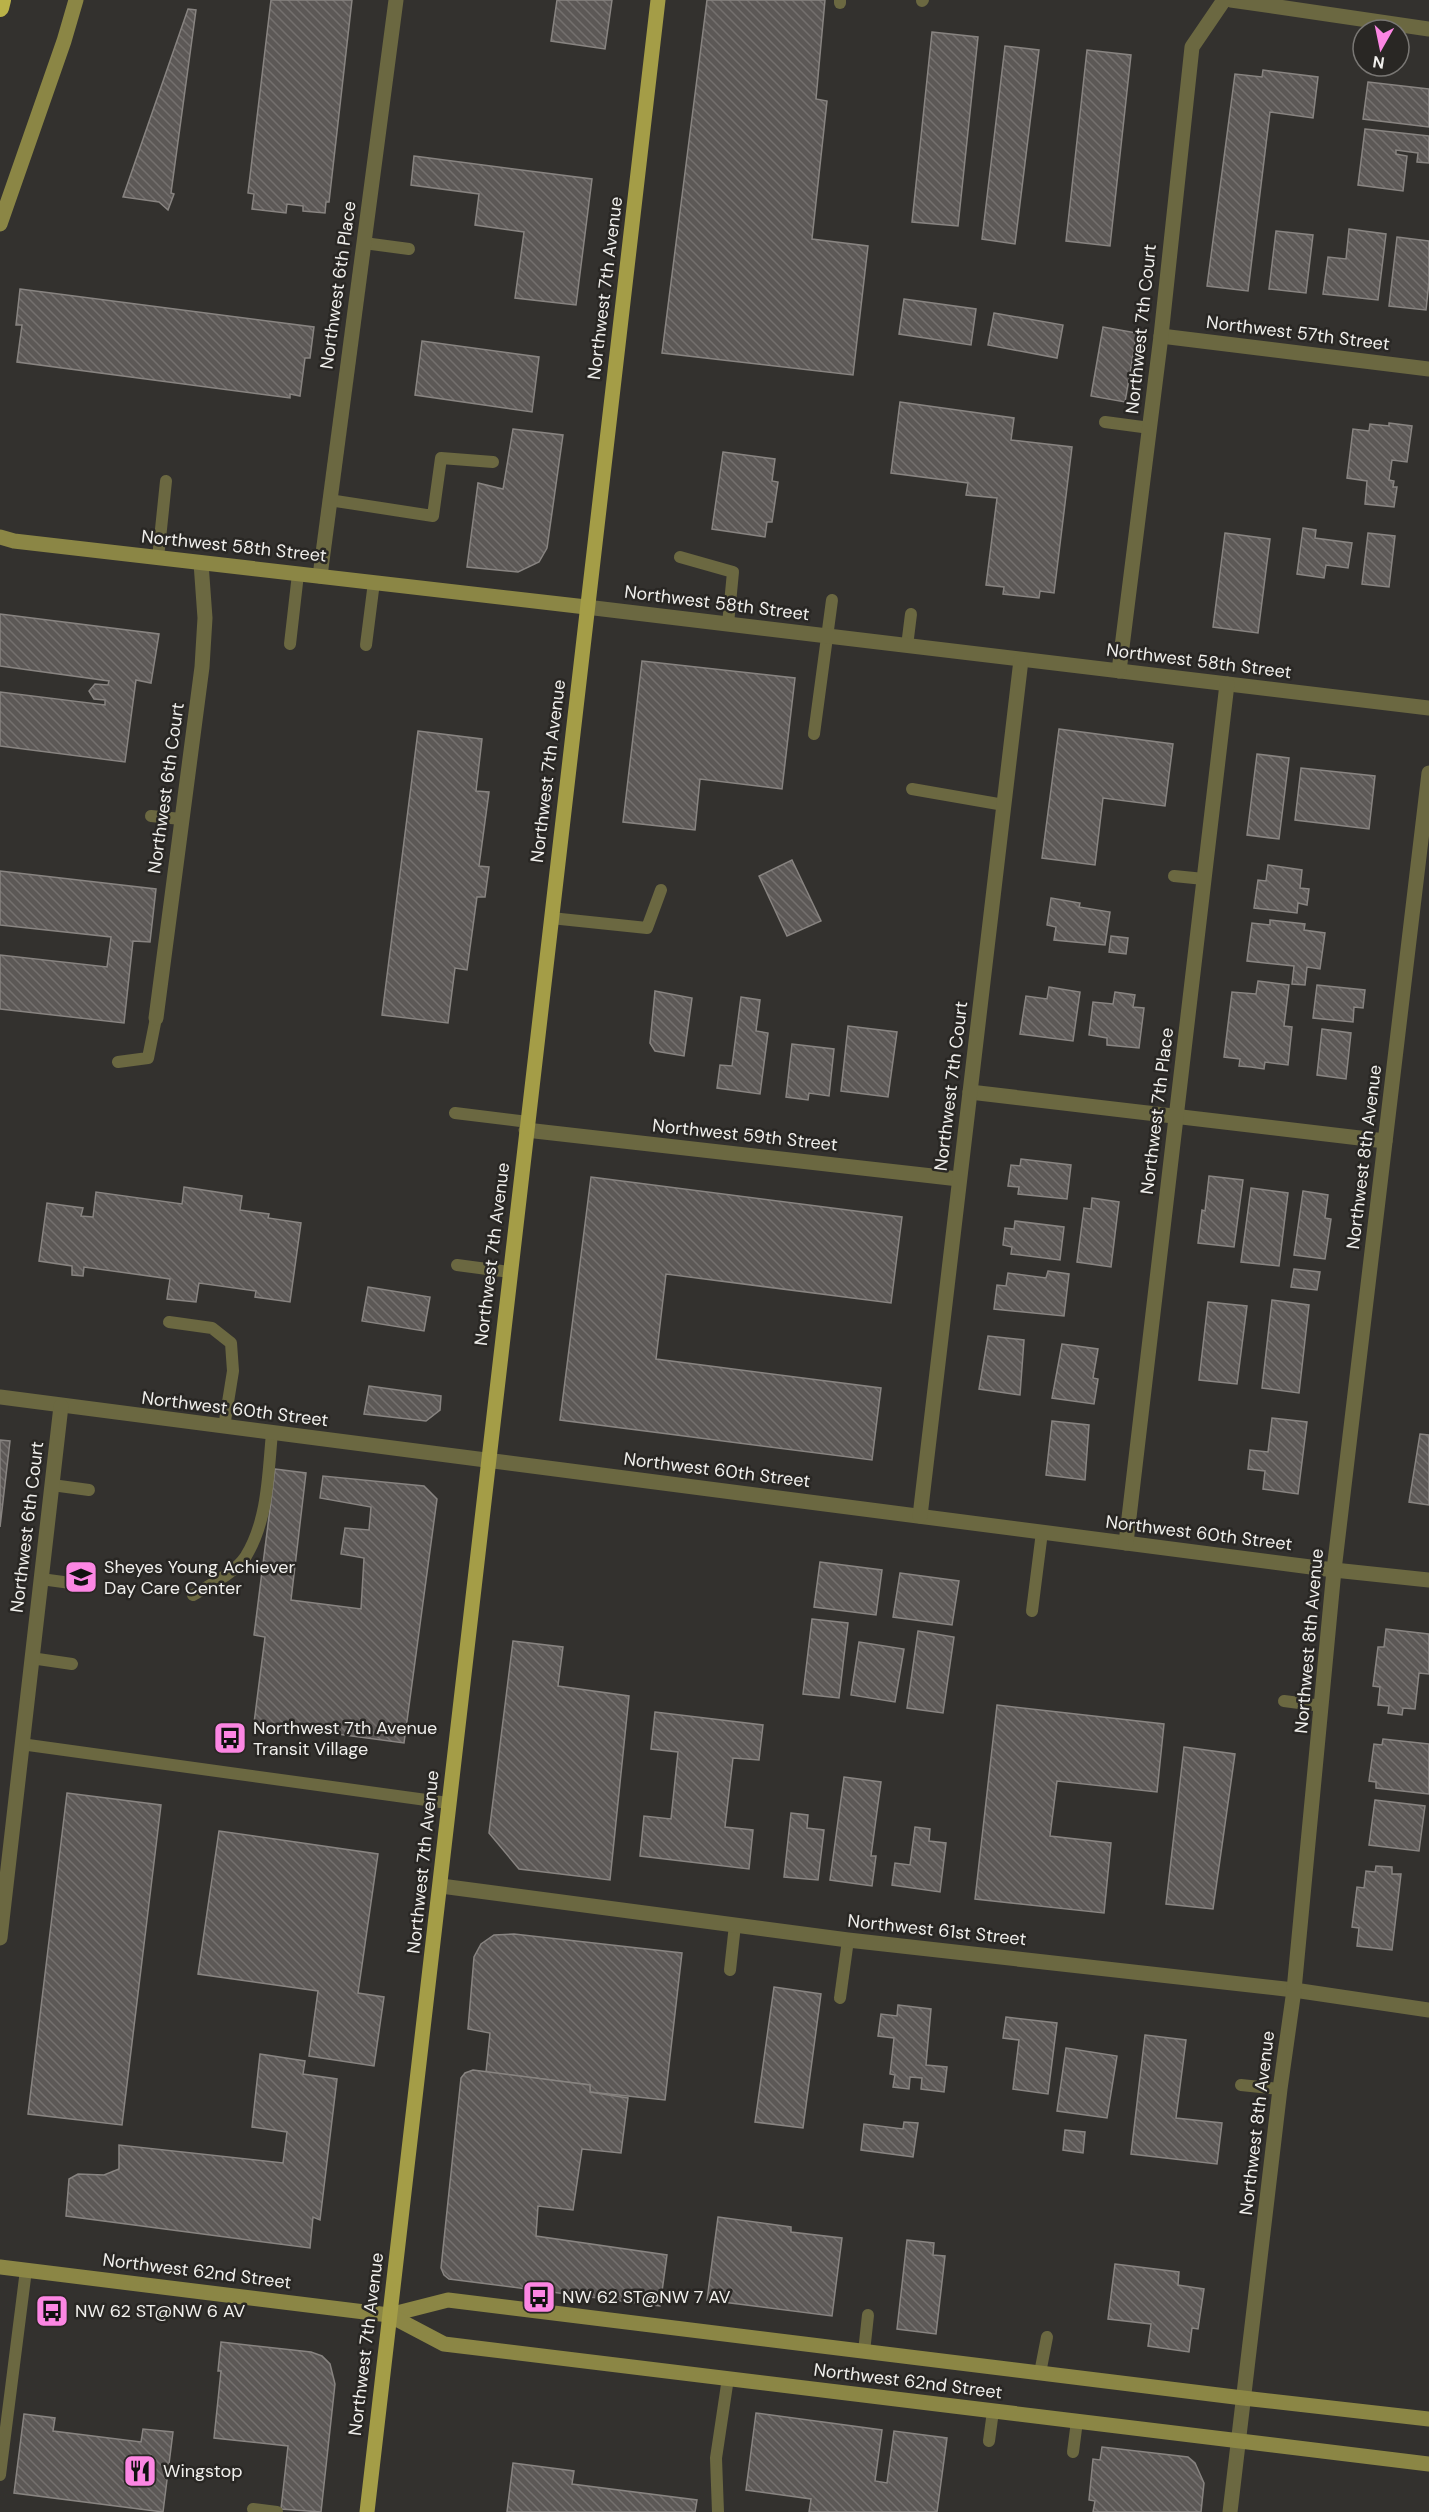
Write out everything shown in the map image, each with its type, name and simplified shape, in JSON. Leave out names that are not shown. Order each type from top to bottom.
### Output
[{"type":"highway","points":[[0,8],[2,0]]},
{"type":"main road","points":[[0,225],[76,0]]},
{"type":"main road","name":"Northwest 7th Avenue","points":[[367,2512],[658,0]]},
{"type":"main road","name":"Northwest 58th Street","points":[[0,537],[14,541],[586,607]]},
{"type":"main road","name":"Northwest 62nd Street","points":[[0,2267],[389,2315],[444,2344],[1429,2464]]},
{"type":"main road","name":"Northwest 62nd Street","points":[[389,2315],[448,2300],[1429,2419]]},
{"type":"street","name":"Northwest 6th Place","points":[[320,576],[396,0]]},
{"type":"street","name":"Northwest 7th Court","points":[[1119,671],[1161,336],[1192,46],[1224,0]]},
{"type":"street","points":[[1231,0],[1429,29]]},
{"type":"street","name":"Northwest 57th Street","points":[[1161,336],[1429,369]]},
{"type":"street","name":"Northwest 6th Court","points":[[156,1018],[180,819],[202,667],[205,618],[201,562]]},
{"type":"street","name":"Northwest 58th Street","points":[[586,607],[1429,708]]},
{"type":"street","name":"Northwest 7th Court","points":[[920,1516],[1021,660]]},
{"type":"street","name":"Northwest 7th Place","points":[[1126,1543],[1227,684]]},
{"type":"street","name":"Northwest 8th Avenue","points":[[1230,2512],[1280,2089],[1294,1990],[1334,1570],[1429,773]]},
{"type":"street","points":[[970,1092],[1385,1141]]},
{"type":"street","name":"Northwest 59th Street","points":[[527,1126],[959,1179]]},
{"type":"street","name":"Northwest 60th Street","points":[[0,1397],[1334,1570],[1429,1580]]},
{"type":"street","name":"Northwest 6th Court","points":[[0,1938],[61,1406]]},
{"type":"street","name":"Northwest 61st Street","points":[[441,1886],[848,1940],[1294,1990],[1429,2010]]},
{"type":"lane","points":[[364,243],[409,249]]},
{"type":"lane","points":[[1105,422],[1150,428]]},
{"type":"lane","points":[[329,500],[433,516],[441,458],[493,462]]},
{"type":"lane","points":[[158,558],[166,481]]},
{"type":"lane","points":[[680,557],[733,572],[728,624]]},
{"type":"lane","points":[[290,644],[298,574]]},
{"type":"lane","points":[[366,645],[374,582]]},
{"type":"lane","points":[[814,734],[829,636],[832,600]]},
{"type":"lane","points":[[907,646],[911,614]]},
{"type":"lane","points":[[912,789],[1004,805]]},
{"type":"lane","points":[[151,816],[180,819]]},
{"type":"lane","points":[[1174,876],[1204,879]]},
{"type":"lane","points":[[551,918],[647,928],[662,890]]},
{"type":"lane","points":[[118,1062],[148,1058],[156,1018]]},
{"type":"lane","points":[[455,1113],[527,1126]]},
{"type":"lane","points":[[457,1265],[510,1272]]},
{"type":"lane","points":[[169,1322],[212,1328],[231,1343],[233,1371],[224,1427]]},
{"type":"lane","points":[[193,1595],[218,1580],[245,1557],[262,1518],[272,1433]]},
{"type":"lane","points":[[51,1485],[89,1490]]},
{"type":"lane","points":[[1032,1611],[1042,1532]]},
{"type":"lane","points":[[41,1579],[78,1584]]},
{"type":"lane","points":[[31,1658],[72,1664]]},
{"type":"lane","points":[[1284,1701],[1322,1706]]},
{"type":"lane","points":[[21,1744],[448,1803]]},
{"type":"lane","points":[[730,1970],[735,1925]]},
{"type":"lane","points":[[840,1998],[848,1940]]},
{"type":"lane","points":[[1241,2085],[1280,2089]]},
{"type":"lane","points":[[0,2475],[26,2270]]},
{"type":"lane","points":[[864,2352],[868,2315]]},
{"type":"lane","points":[[1040,2373],[1047,2337]]},
{"type":"lane","points":[[718,2512],[716,2458],[728,2378]]},
{"type":"lane","points":[[989,2440],[993,2411]]},
{"type":"lane","points":[[1073,2452],[1077,2421]]},
{"type":"lane","points":[[254,2509],[277,2512]]},
{"type":"building","points":[[271,0],[352,0],[329,202],[326,202],[325,213],[303,211],[303,206],[287,204],[286,213],[252,209],[254,194],[248,193]]},
{"type":"building","points":[[557,0],[612,0],[605,49],[551,41]]},
{"type":"building","points":[[707,0],[825,0],[816,99],[827,101],[812,239],[868,246],[853,375],[662,353]]},
{"type":"building","points":[[188,9],[196,10],[171,193],[174,194],[168,210],[159,202],[123,197]]},
{"type":"building","points":[[932,32],[978,37],[958,226],[912,222]]},
{"type":"building","points":[[1005,46],[1039,50],[1015,244],[982,239]]},
{"type":"building","points":[[1087,50],[1131,55],[1110,246],[1066,241]]},
{"type":"building","points":[[1263,70],[1318,77],[1313,118],[1270,112],[1248,291],[1207,286],[1235,74],[1262,77]]},
{"type":"building","points":[[1368,82],[1429,89],[1429,127],[1363,119]]},
{"type":"building","points":[[1365,129],[1429,136],[1429,163],[1417,162],[1418,153],[1396,150],[1396,154],[1407,156],[1403,191],[1358,185]]},
{"type":"building","points":[[414,156],[592,179],[576,305],[515,298],[524,232],[475,225],[479,194],[411,185]]},
{"type":"building","points":[[1349,229],[1386,234],[1378,300],[1323,294],[1328,257],[1346,259]]},
{"type":"building","points":[[1276,231],[1313,235],[1306,293],[1269,289]]},
{"type":"building","points":[[1397,237],[1429,241],[1426,310],[1389,306]]},
{"type":"building","points":[[20,289],[314,327],[310,358],[305,358],[300,396],[290,394],[290,398],[17,362],[22,325],[16,325]]},
{"type":"building","points":[[904,299],[976,309],[971,345],[899,334]]},
{"type":"building","points":[[994,313],[1063,325],[1057,358],[988,345]]},
{"type":"building","points":[[1103,327],[1137,333],[1125,402],[1091,396]]},
{"type":"building","points":[[422,341],[539,357],[532,412],[415,395]]},
{"type":"building","points":[[900,402],[1014,418],[1011,440],[1072,447],[1054,593],[1040,591],[1039,598],[1003,594],[1004,587],[986,585],[997,498],[966,495],[968,483],[891,473]]},
{"type":"building","points":[[1389,423],[1412,426],[1407,462],[1392,460],[1389,480],[1394,481],[1393,487],[1397,487],[1394,507],[1365,504],[1367,481],[1347,478],[1353,429],[1369,431],[1370,424],[1389,426]]},
{"type":"building","points":[[513,429],[563,435],[547,548],[539,562],[518,572],[467,567],[478,483],[503,489]]},
{"type":"building","points":[[723,452],[775,459],[772,481],[778,482],[772,522],[767,522],[765,537],[712,529]]},
{"type":"building","points":[[1303,528],[1316,530],[1315,538],[1352,543],[1348,568],[1326,565],[1324,578],[1297,574]]},
{"type":"building","points":[[1225,533],[1270,539],[1258,633],[1213,627]]},
{"type":"building","points":[[1368,533],[1395,536],[1389,587],[1362,584]]},
{"type":"building","points":[[0,614],[159,634],[151,683],[136,680],[125,762],[0,746],[0,692],[105,705],[105,700],[94,699],[89,691],[95,684],[108,685],[109,681],[0,666]]},
{"type":"building","points":[[642,661],[795,678],[782,789],[700,779],[695,830],[623,822]]},
{"type":"building","points":[[1059,729],[1173,744],[1165,806],[1103,798],[1095,865],[1042,858]]},
{"type":"building","points":[[418,731],[482,739],[476,791],[489,792],[479,866],[489,867],[485,897],[477,897],[467,970],[455,968],[448,1023],[382,1015]]},
{"type":"building","points":[[1257,754],[1289,758],[1279,839],[1247,835]]},
{"type":"building","points":[[1301,768],[1375,776],[1369,829],[1295,820]]},
{"type":"building","points":[[792,860],[821,921],[787,936],[759,876]]},
{"type":"building","points":[[1268,865],[1302,870],[1300,888],[1309,889],[1307,905],[1298,903],[1297,913],[1254,908],[1258,880],[1266,881]]},
{"type":"building","points":[[0,871],[156,889],[150,942],[133,941],[124,1023],[0,1009],[0,955],[107,967],[111,937],[0,925]]},
{"type":"building","points":[[1051,898],[1080,903],[1079,907],[1110,912],[1105,945],[1054,940],[1056,927],[1047,925]]},
{"type":"building","points":[[1270,920],[1305,924],[1304,930],[1325,933],[1320,969],[1307,967],[1305,985],[1292,984],[1294,966],[1247,961],[1252,923],[1270,925]]},
{"type":"building","points":[[1111,936],[1128,938],[1126,954],[1109,952]]},
{"type":"building","points":[[1258,981],[1289,985],[1284,1026],[1292,1027],[1288,1065],[1265,1062],[1264,1069],[1239,1066],[1240,1059],[1224,1057],[1232,992],[1256,994]]},
{"type":"building","points":[[1317,985],[1365,990],[1363,1008],[1354,1007],[1353,1022],[1313,1018]]},
{"type":"building","points":[[1049,987],[1080,992],[1073,1041],[1020,1034],[1026,996],[1047,999]]},
{"type":"building","points":[[655,991],[692,998],[684,1056],[655,1051],[650,1043]]},
{"type":"building","points":[[1115,992],[1135,995],[1133,1007],[1144,1008],[1139,1048],[1107,1045],[1107,1038],[1089,1035],[1093,1002],[1113,1004]]},
{"type":"building","points":[[741,997],[760,1000],[756,1031],[768,1033],[760,1094],[717,1088],[720,1065],[732,1066]]},
{"type":"building","points":[[848,1026],[897,1032],[888,1097],[841,1091]]},
{"type":"building","points":[[1322,1029],[1351,1033],[1346,1079],[1317,1075]]},
{"type":"building","points":[[792,1044],[834,1049],[829,1096],[809,1093],[808,1100],[786,1097]]},
{"type":"building","points":[[1021,1159],[1071,1165],[1067,1199],[1018,1194],[1019,1187],[1008,1186],[1011,1165],[1020,1166]]},
{"type":"building","points":[[1209,1176],[1243,1180],[1234,1247],[1198,1243]]},
{"type":"building","points":[[591,1177],[902,1217],[891,1303],[666,1274],[656,1359],[881,1388],[872,1460],[560,1420]]},
{"type":"building","points":[[184,1187],[242,1196],[240,1210],[269,1214],[268,1218],[301,1223],[290,1302],[255,1297],[256,1291],[199,1283],[196,1302],[167,1299],[170,1279],[84,1267],[83,1276],[72,1275],[72,1266],[39,1261],[47,1203],[83,1208],[81,1216],[93,1217],[96,1192],[182,1204]]},
{"type":"building","points":[[1251,1188],[1288,1193],[1279,1266],[1241,1262]]},
{"type":"building","points":[[1303,1191],[1328,1195],[1325,1218],[1331,1219],[1325,1259],[1294,1255]]},
{"type":"building","points":[[1092,1198],[1119,1202],[1111,1267],[1077,1262],[1084,1208],[1091,1209]]},
{"type":"building","points":[[1015,1221],[1064,1227],[1060,1260],[1011,1254],[1012,1247],[1003,1245],[1004,1236],[1005,1228],[1014,1229]]},
{"type":"building","points":[[1294,1269],[1320,1272],[1317,1290],[1291,1287]]},
{"type":"building","points":[[1048,1271],[1069,1274],[1064,1316],[994,1309],[997,1285],[1006,1286],[1008,1273],[1046,1278]]},
{"type":"building","points":[[368,1287],[430,1297],[424,1331],[362,1321]]},
{"type":"building","points":[[1272,1300],[1309,1305],[1299,1393],[1262,1388]]},
{"type":"building","points":[[1208,1302],[1247,1306],[1237,1384],[1199,1380]]},
{"type":"building","points":[[988,1336],[1024,1340],[1020,1395],[979,1389]]},
{"type":"building","points":[[1062,1344],[1098,1349],[1093,1378],[1098,1379],[1094,1404],[1052,1398]]},
{"type":"building","points":[[369,1386],[441,1396],[440,1410],[426,1421],[364,1414]]},
{"type":"building","points":[[1272,1418],[1307,1422],[1298,1494],[1263,1489],[1265,1471],[1248,1469],[1250,1450],[1268,1452]]},
{"type":"building","points":[[1052,1421],[1089,1425],[1085,1480],[1046,1475]]},
{"type":"building","points":[[1420,1434],[1429,1435],[1429,1505],[1409,1502]]},
{"type":"building","points":[[0,1440],[10,1441],[0,1527]]},
{"type":"building","points":[[275,1469],[306,1473],[291,1600],[361,1609],[364,1558],[341,1554],[345,1528],[369,1530],[371,1507],[320,1498],[323,1476],[424,1486],[437,1499],[404,1743],[254,1723],[265,1637],[254,1635]]},
{"type":"building","points":[[820,1562],[882,1570],[876,1615],[814,1607]]},
{"type":"building","points":[[900,1573],[959,1581],[952,1625],[893,1617]]},
{"type":"building","points":[[812,1619],[848,1623],[839,1698],[803,1694]]},
{"type":"building","points":[[1386,1629],[1429,1634],[1429,1674],[1419,1673],[1415,1709],[1403,1708],[1402,1715],[1388,1713],[1389,1706],[1378,1705],[1380,1687],[1373,1686],[1378,1647],[1384,1647]]},
{"type":"building","points":[[918,1631],[954,1637],[943,1713],[907,1708]]},
{"type":"building","points":[[513,1641],[563,1647],[558,1686],[629,1696],[610,1880],[519,1869],[489,1833]]},
{"type":"building","points":[[859,1642],[904,1649],[895,1702],[851,1695]]},
{"type":"building","points":[[997,1705],[1164,1724],[1157,1792],[1057,1781],[1050,1836],[1111,1843],[1104,1913],[975,1899]]},
{"type":"building","points":[[655,1712],[763,1725],[759,1760],[733,1758],[725,1827],[753,1830],[749,1869],[640,1856],[644,1816],[671,1819],[678,1752],[651,1749]]},
{"type":"building","points":[[1383,1739],[1429,1744],[1429,1794],[1376,1788],[1376,1782],[1369,1781],[1374,1744],[1382,1745]]},
{"type":"building","points":[[1184,1747],[1235,1754],[1213,1909],[1166,1904]]},
{"type":"building","points":[[844,1777],[881,1782],[871,1856],[876,1856],[872,1886],[830,1880]]},
{"type":"building","points":[[67,1793],[161,1805],[122,2125],[28,2114]]},
{"type":"building","points":[[1375,1800],[1425,1806],[1419,1851],[1369,1845]]},
{"type":"building","points":[[791,1813],[808,1815],[807,1828],[824,1830],[818,1880],[784,1877]]},
{"type":"building","points":[[915,1827],[930,1829],[929,1841],[946,1843],[940,1892],[892,1885],[895,1863],[910,1865]]},
{"type":"building","points":[[219,1831],[378,1854],[358,1993],[384,1997],[374,2066],[309,2056],[318,1991],[198,1974]]},
{"type":"building","points":[[1376,1866],[1392,1867],[1392,1874],[1401,1874],[1392,1950],[1357,1946],[1359,1928],[1352,1927],[1357,1887],[1364,1888],[1366,1871],[1375,1872]]},
{"type":"building","points":[[514,1934],[682,1953],[665,2100],[590,2092],[590,2085],[486,2072],[490,2033],[468,2029],[474,1957],[481,1944],[494,1935]]},
{"type":"building","points":[[774,1987],[821,1994],[803,2128],[755,2122]]},
{"type":"building","points":[[898,2005],[931,2009],[926,2065],[947,2067],[944,2092],[921,2089],[922,2078],[910,2077],[909,2089],[893,2087],[895,2075],[890,2074],[894,2038],[878,2036],[881,2014],[897,2016]]},
{"type":"building","points":[[1006,2017],[1057,2023],[1048,2094],[1013,2089],[1019,2040],[1003,2038]]},
{"type":"building","points":[[1145,2035],[1186,2040],[1176,2118],[1222,2123],[1217,2164],[1131,2154]]},
{"type":"building","points":[[1066,2048],[1117,2056],[1107,2118],[1057,2111]]},
{"type":"building","points":[[260,2054],[305,2061],[303,2074],[337,2079],[320,2220],[313,2217],[310,2248],[66,2216],[69,2179],[78,2174],[104,2175],[119,2169],[119,2145],[283,2163],[287,2132],[252,2127]]},
{"type":"building","points":[[473,2070],[590,2085],[590,2092],[628,2098],[621,2153],[582,2149],[573,2210],[538,2206],[536,2236],[667,2255],[660,2306],[449,2279],[444,2275],[441,2268],[461,2078],[465,2073]]},
{"type":"building","points":[[904,2122],[918,2123],[913,2157],[861,2150],[864,2124],[903,2129]]},
{"type":"building","points":[[1065,2130],[1085,2132],[1083,2153],[1063,2150]]},
{"type":"building","points":[[718,2217],[791,2227],[791,2232],[842,2238],[832,2316],[707,2300]]},
{"type":"building","points":[[907,2240],[934,2243],[933,2255],[945,2256],[936,2334],[897,2329]]},
{"type":"building","points":[[1115,2264],[1179,2272],[1178,2285],[1204,2289],[1198,2329],[1192,2328],[1189,2352],[1148,2346],[1151,2324],[1108,2319]]},
{"type":"building","points":[[221,2342],[311,2352],[322,2356],[330,2364],[335,2384],[321,2512],[281,2509],[288,2446],[214,2438],[221,2371],[218,2371]]},
{"type":"building","points":[[756,2413],[882,2430],[875,2481],[887,2483],[894,2431],[947,2438],[937,2512],[809,2512],[811,2499],[746,2490]]},
{"type":"building","points":[[24,2414],[55,2418],[53,2431],[141,2442],[143,2429],[173,2432],[163,2512],[14,2493]]},
{"type":"building","points":[[1102,2447],[1188,2457],[1195,2463],[1204,2483],[1201,2512],[1093,2512],[1095,2501],[1089,2500],[1093,2459],[1100,2460]]},
{"type":"building","points":[[513,2463],[574,2471],[572,2484],[697,2500],[695,2512],[507,2512]]},
{"type":"place","name":"Sheyes Young Achiever Day Care Center","points":[[81,1577]]},
{"type":"place","name":"Northwest 7th Avenue Transit Village","points":[[230,1738]]},
{"type":"place","name":"NW 62 ST@NW 7 AV","points":[[539,2297]]},
{"type":"place","name":"NW 62 ST@NW 6 AV","points":[[52,2311]]},
{"type":"place","name":"Wingstop","points":[[140,2471]]}]
